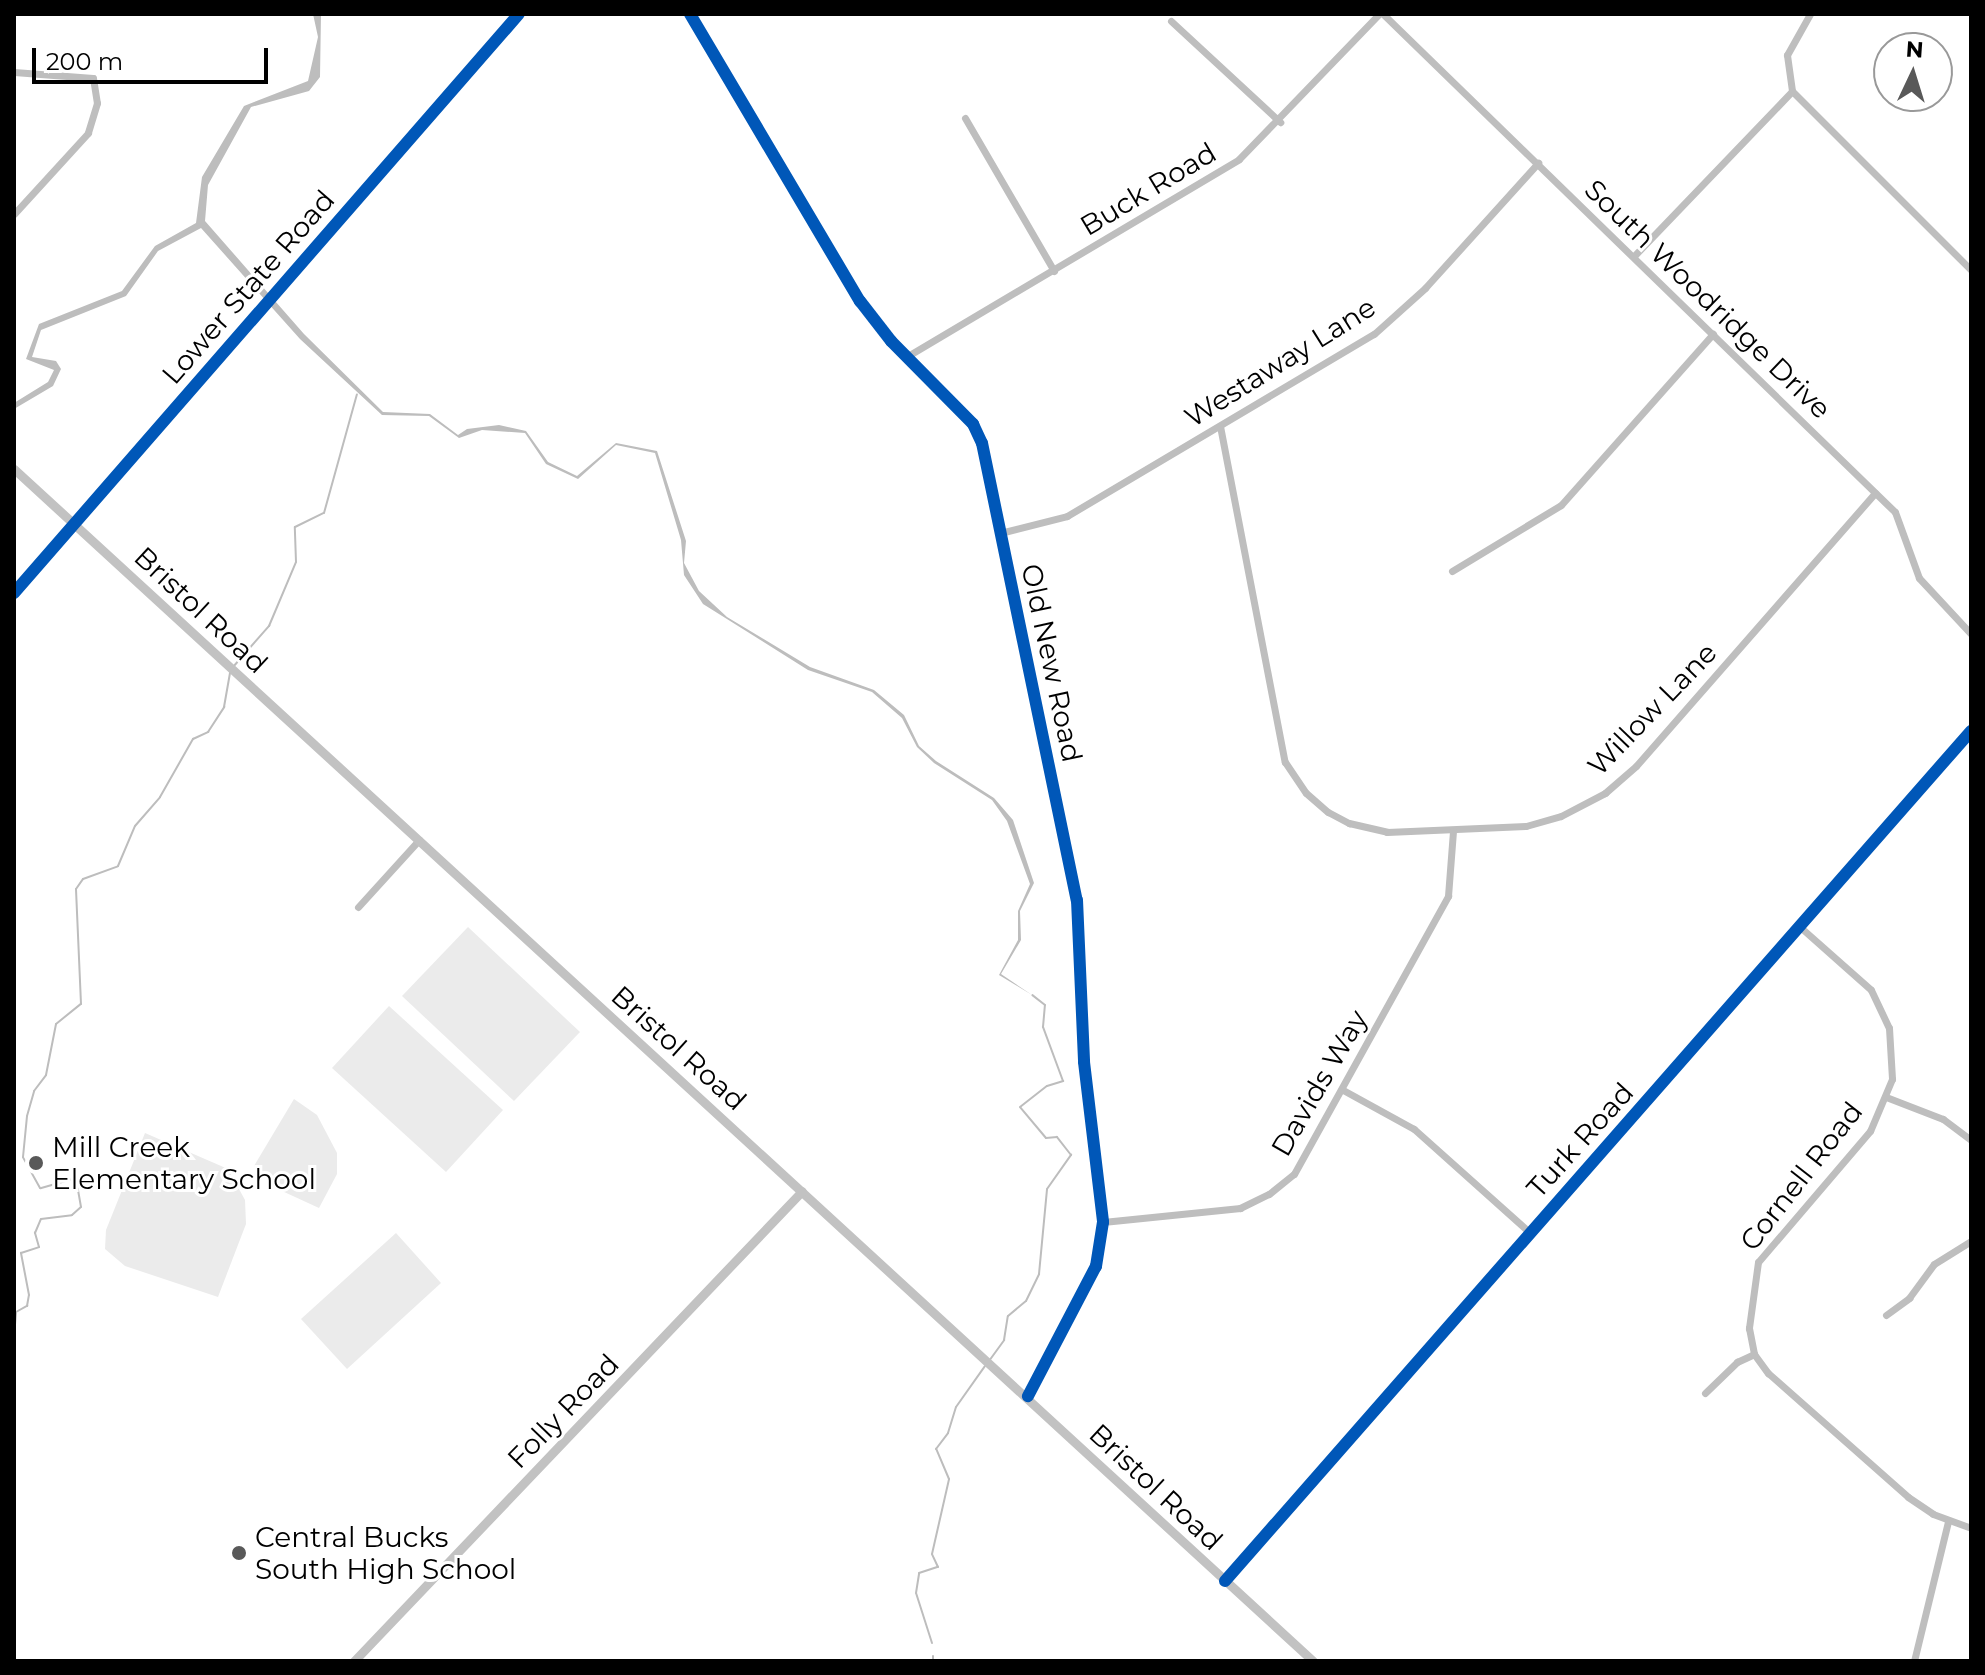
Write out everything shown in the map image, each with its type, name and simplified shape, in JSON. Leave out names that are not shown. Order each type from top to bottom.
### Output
[{"type":"street","name":"Lower State Road","points":[[14,593],[519,14]]},
{"type":"street","name":"Old New Road","points":[[690,14],[860,301],[906,357],[977,431],[1078,902],[1084,1062],[1103,1222],[1096,1266],[1028,1396]]},
{"type":"street","name":"Buck Road","points":[[906,357],[1210,179],[1280,122],[1381,14]]},
{"type":"street","name":"South Woodridge Drive","points":[[1381,14],[1875,493],[1904,527],[1925,586],[1971,634]]},
{"type":"street","points":[[1810,14],[1787,55],[1792,91],[1971,270]]},
{"type":"street","points":[[1171,21],[1280,122]]},
{"type":"street","points":[[14,72],[93,78],[97,103],[88,133],[14,214]]},
{"type":"street","points":[[1634,256],[1792,91]]},
{"type":"street","points":[[965,118],[1054,271]]},
{"type":"street","name":"Westaway Lane","points":[[1000,533],[1067,516],[1393,319],[1538,163]]},
{"type":"street","points":[[1452,571],[1561,505],[1713,334]]},
{"type":"street","name":"Willow Lane","points":[[1220,426],[1277,737],[1288,768],[1313,800],[1349,823],[1387,832],[1453,831],[1546,821],[1593,800],[1624,778],[1875,493]]},
{"type":"street","name":"Bristol Road","points":[[14,469],[1028,1396],[1313,1661]]},
{"type":"street","name":"Turk Road","points":[[1225,1581],[1971,731]]},
{"type":"street","name":"Davids Way","points":[[1103,1222],[1224,1211],[1269,1194],[1309,1154],[1448,896],[1453,831]]},
{"type":"street","points":[[358,907],[419,840]]},
{"type":"street","name":"Cornell Road","points":[[1754,1354],[1749,1328],[1758,1262],[1859,1145],[1886,1097],[1892,1055],[1884,1015],[1864,981],[1799,926]]},
{"type":"street","points":[[1343,1090],[1414,1129],[1529,1232]]},
{"type":"street","points":[[1886,1097],[1943,1119],[1971,1140]]},
{"type":"street","name":"Folly Road","points":[[354,1661],[802,1191]]},
{"type":"street","points":[[1886,1315],[1909,1298],[1934,1264],[1971,1241]]},
{"type":"street","points":[[1705,1393],[1737,1362],[1754,1354],[1768,1373],[1908,1497],[1948,1521],[1971,1528]]},
{"type":"street","points":[[1914,1661],[1948,1521]]},
{"type":"shaded area","points":[[313,14],[321,14],[320,77],[309,91],[251,107],[208,185],[205,221],[304,334],[383,412],[430,414],[458,435],[467,429],[499,425],[526,431],[548,462],[577,476],[616,443],[657,451],[686,541],[684,563],[699,591],[727,617],[810,667],[874,690],[904,715],[919,746],[936,761],[994,798],[1013,820],[1034,883],[1020,911],[1021,940],[1001,974],[1032,995],[999,975],[1018,940],[1018,911],[1030,884],[1007,821],[992,800],[934,763],[917,747],[902,718],[872,692],[808,670],[703,604],[684,575],[681,540],[655,453],[616,445],[578,479],[546,464],[525,433],[482,430],[459,438],[429,416],[382,415],[300,339],[201,228],[158,251],[126,296],[41,330],[32,357],[56,361],[61,369],[53,386],[14,409],[14,403],[48,382],[54,370],[26,359],[39,324],[122,291],[155,246],[196,223],[202,177],[244,106],[308,81],[318,37]]},
{"type":"shaded area","points":[[468,927],[580,1032],[514,1101],[402,996]]},
{"type":"shaded area","points":[[389,1006],[503,1110],[446,1172],[332,1068]]},
{"type":"shaded area","points":[[294,1099],[317,1115],[337,1153],[337,1174],[319,1208],[282,1191],[254,1166]]},
{"type":"shaded area","points":[[145,1133],[228,1169],[245,1200],[246,1224],[218,1297],[125,1266],[105,1249],[106,1230]]},
{"type":"shaded area","points":[[396,1233],[441,1283],[347,1369],[301,1319]]},
{"type":"waterway","points":[[233,667],[269,626],[296,562],[295,527],[324,513],[357,394]]},
{"type":"waterway","points":[[14,1336],[16,1312],[27,1306],[29,1295],[21,1253],[39,1247],[35,1233],[41,1219],[72,1215],[81,1207],[76,1178],[40,1188],[23,1157],[27,1116],[34,1091],[46,1075],[56,1024],[81,1004],[76,889],[83,879],[118,866],[135,826],[160,797],[193,739],[208,732],[224,707],[230,672]]},
{"type":"waterway","points":[[989,1361],[1004,1340],[1008,1316],[1026,1301],[1039,1274],[1047,1189],[1071,1155],[1057,1137],[1046,1138],[1020,1107],[1047,1086],[1063,1081],[1043,1027],[1045,1005],[1032,995]]},
{"type":"waterway","points":[[932,1643],[916,1593],[919,1573],[938,1567],[932,1554],[949,1479],[936,1449],[948,1433],[956,1407],[985,1366]]},
{"type":"waterway","points":[[933,1656],[933,1661]]},
{"type":"cycle path","points":[[14,593],[519,14]]},
{"type":"cycle path","points":[[690,14],[860,301],[891,341],[973,424],[982,443],[1077,900],[1084,1062],[1103,1222],[1096,1266],[1028,1396]]},
{"type":"cycle path","points":[[1225,1581],[1971,731]]},
{"type":"place","name":"Mill Creek Elementary School","points":[[36,1163]]},
{"type":"place","name":"Central Bucks South High School","points":[[239,1553]]}]
